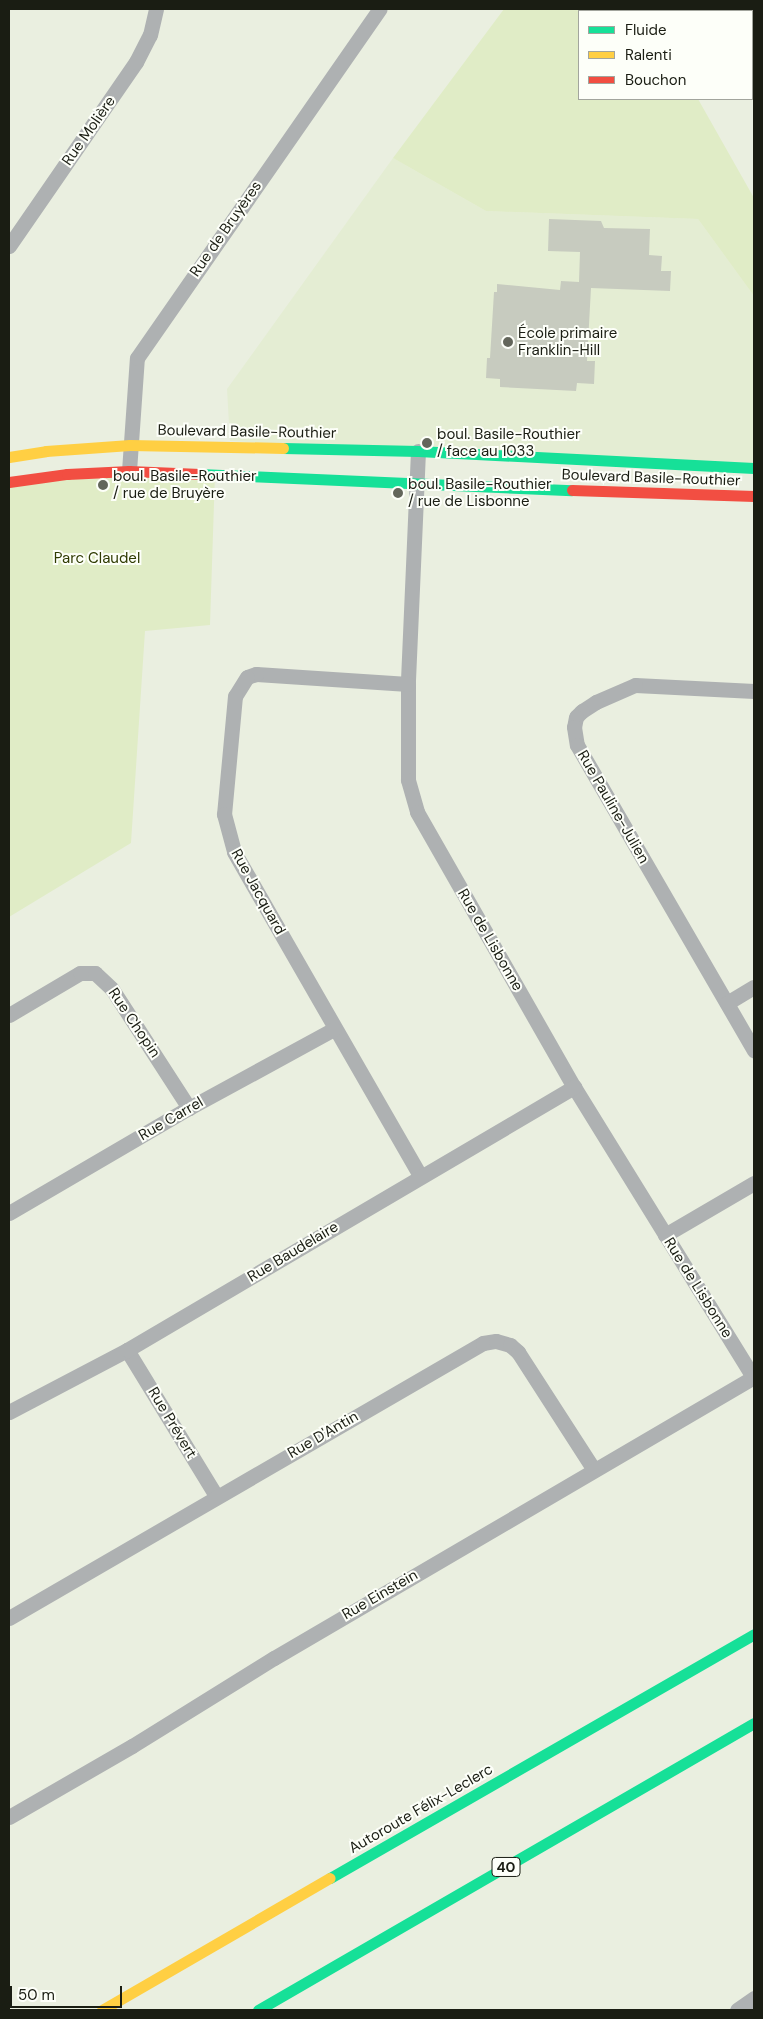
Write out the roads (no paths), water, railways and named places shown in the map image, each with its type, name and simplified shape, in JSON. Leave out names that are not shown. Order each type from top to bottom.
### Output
[{"type":"main road","name":"Boulevard Basile-Routhier","points":[[9,457],[46,451],[130,445],[418,451],[646,461],[754,468]]},
{"type":"main road","points":[[646,461],[647,494]]},
{"type":"main road","name":"Boulevard Basile-Routhier","points":[[9,482],[67,474],[129,470],[647,494],[754,496]]},
{"type":"main road","name":"Autoroute Félix-Leclerc","points":[[102,2010],[754,1634]]},
{"type":"main road","name":"40","points":[[258,2010],[754,1724]]},
{"type":"street","name":"Rue Molière","points":[[9,246],[136,62],[150,35],[156,9]]},
{"type":"street","name":"Rue de Bruyères","points":[[129,470],[135,367],[142,350],[380,9]]},
{"type":"street","name":"Rue de Lisbonne","points":[[418,451],[408,684],[408,780],[417,812],[574,1087],[754,1378]]},
{"type":"street","name":"Rue Jacquard","points":[[408,684],[256,674],[247,677],[235,696],[224,814],[234,852],[420,1176]]},
{"type":"street","name":"Rue Pauline-Julien","points":[[754,691],[635,686],[596,702],[582,711],[576,717],[574,727],[577,745],[754,1050]]},
{"type":"street","name":"Rue Chopin","points":[[9,1015],[80,973],[95,973],[112,989],[190,1108]]},
{"type":"street","points":[[727,1003],[754,987]]},
{"type":"street","name":"Rue Carrel","points":[[9,1213],[190,1108],[334,1028]]},
{"type":"street","name":"Rue Baudelaire","points":[[9,1412],[127,1350],[574,1087]]},
{"type":"street","points":[[665,1234],[754,1183]]},
{"type":"street","name":"Rue D'Antin","points":[[9,1618],[216,1496],[483,1343],[496,1341],[510,1345],[518,1352],[594,1470]]},
{"type":"street","name":"Rue Prévert","points":[[127,1350],[216,1496]]},
{"type":"street","name":"Rue Einstein","points":[[9,1817],[132,1746],[274,1658],[754,1378]]},
{"type":"street","points":[[737,2010],[754,1998]]},
{"type":"place","name":"École primaire Franklin-Hill","points":[[508,342]]},
{"type":"place","name":"boul. Basile-Routhier / face au 1033","points":[[427,443]]},
{"type":"place","name":"boul. Basile-Routhier / rue de Bruyère","points":[[103,485]]},
{"type":"place","name":"boul. Basile-Routhier / rue de Lisbonne","points":[[398,493]]},
{"type":"park label","name":"Parc Claudel","points":[[97,559]]}]
